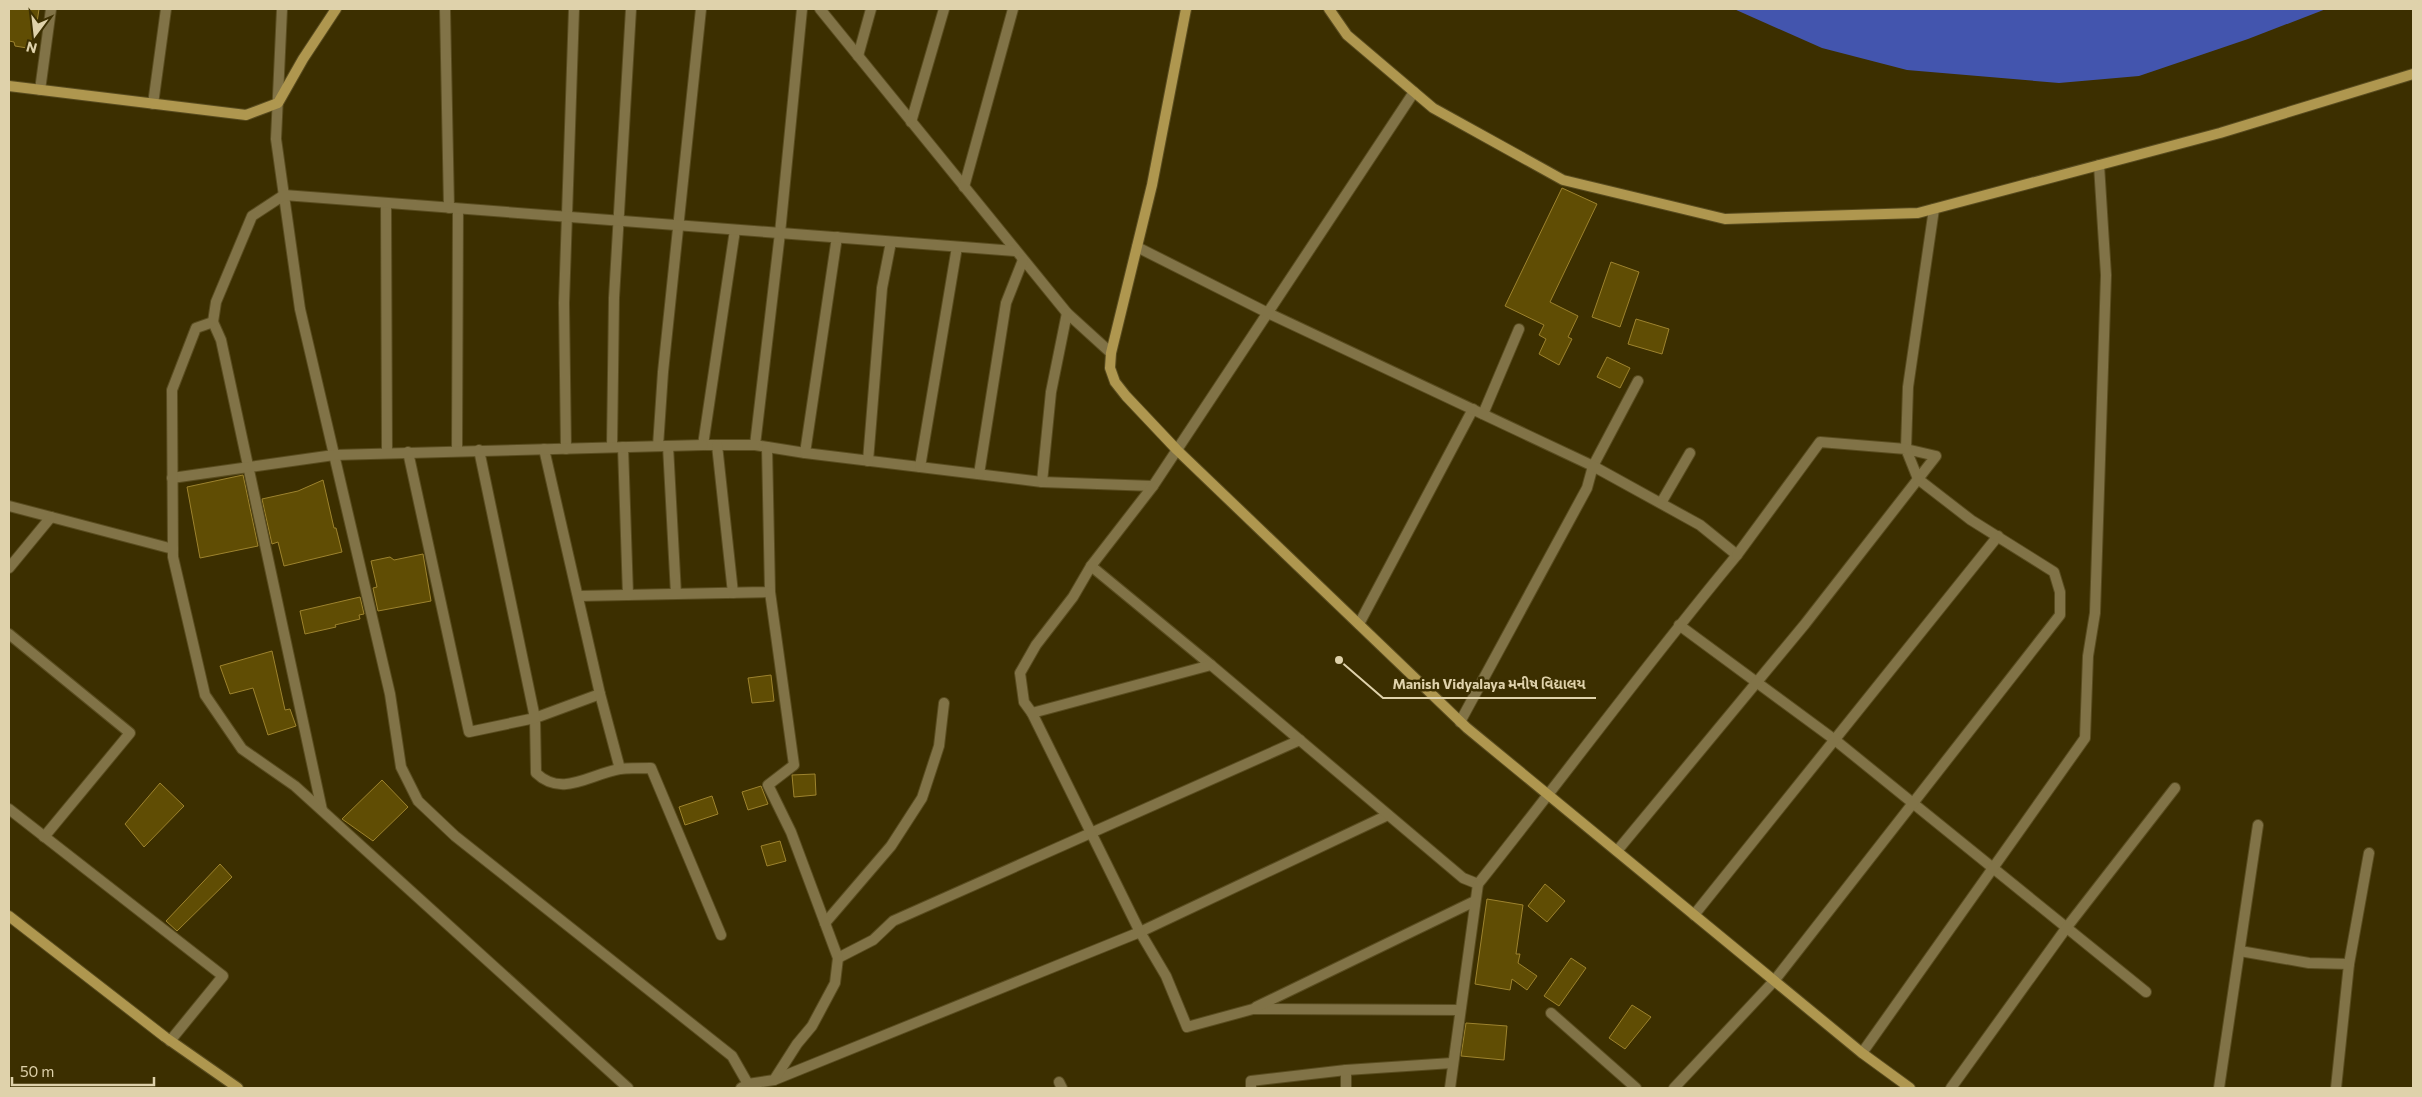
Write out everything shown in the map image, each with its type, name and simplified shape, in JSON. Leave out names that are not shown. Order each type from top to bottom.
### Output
[{"type":"main road","points":[[9,86],[246,115],[278,103],[303,58],[336,9]]},
{"type":"main road","points":[[1186,9],[1152,185],[1111,353],[1110,368],[1115,382],[1177,450],[1460,722],[1774,981],[1910,1088]]},
{"type":"main road","points":[[1329,9],[1347,34],[1434,108],[1563,180],[1725,219],[1918,212],[2220,133],[2413,74]]},
{"type":"main road","points":[[9,916],[170,1041],[238,1088]]},
{"type":"street","points":[[40,90],[51,9]]},
{"type":"street","points":[[153,104],[166,9]]},
{"type":"street","points":[[282,9],[276,139],[300,308],[390,694],[401,767],[418,802],[454,836],[732,1056],[744,1086],[774,1080],[1140,932],[1388,815]]},
{"type":"street","points":[[445,9],[454,208],[457,451]]},
{"type":"street","points":[[566,449],[564,303],[574,9]]},
{"type":"street","points":[[612,448],[614,298],[631,9]]},
{"type":"street","points":[[676,594],[663,446],[663,372],[701,9]]},
{"type":"street","points":[[755,445],[780,233],[802,9]]},
{"type":"street","points":[[820,9],[1067,313],[1111,353]]},
{"type":"street","points":[[858,56],[871,9]]},
{"type":"street","points":[[911,122],[944,9]]},
{"type":"street","points":[[964,187],[1012,9]]},
{"type":"street","points":[[1414,92],[1153,486],[1091,566],[1073,597],[1036,645],[1020,673],[1024,702],[1032,713],[1140,932],[1166,976],[1187,1027],[1253,1009],[1476,901]]},
{"type":"street","points":[[1862,1052],[2085,738],[2088,656],[2095,613],[2106,274],[2099,165]]},
{"type":"street","points":[[322,810],[221,340],[213,322],[216,302],[252,216],[284,195],[1015,251]]},
{"type":"street","points":[[386,203],[387,453]]},
{"type":"street","points":[[1674,1088],[1774,981],[1914,804],[2060,614],[2060,592],[2054,572],[1971,520],[1918,479],[1906,449],[1908,387],[1934,208]]},
{"type":"street","points":[[703,445],[717,368],[735,230]]},
{"type":"street","points":[[804,453],[837,238]]},
{"type":"street","points":[[868,460],[882,288],[891,242]]},
{"type":"street","points":[[920,467],[957,247]]},
{"type":"street","points":[[1137,247],[1268,313],[1593,466],[1700,525],[1737,555]]},
{"type":"street","points":[[979,474],[1006,303],[1023,260]]},
{"type":"street","points":[[1042,482],[1051,392],[1067,313]]},
{"type":"street","points":[[213,322],[196,328],[172,390],[173,549],[205,695],[242,749],[295,786],[628,1088]]},
{"type":"street","points":[[1483,414],[1519,330]]},
{"type":"street","points":[[1460,722],[1587,488],[1593,466],[1638,381]]},
{"type":"street","points":[[1359,624],[1473,409]]},
{"type":"street","points":[[1450,1088],[1478,884],[1549,796],[1679,625],[1737,555],[1820,442],[1906,449],[1936,456],[1758,681],[1617,851]]},
{"type":"street","points":[[717,445],[732,593]]},
{"type":"street","points":[[172,478],[334,455],[479,450],[755,445],[804,453],[1042,482],[1153,486]]},
{"type":"street","points":[[623,447],[628,596]]},
{"type":"street","points":[[767,447],[770,592],[794,765],[768,785],[792,832],[838,958],[835,983],[812,1026],[797,1044],[774,1080]]},
{"type":"street","points":[[544,449],[600,694],[620,769]]},
{"type":"street","points":[[479,450],[535,718],[536,773],[545,782],[566,785],[620,769],[652,768],[721,935]]},
{"type":"street","points":[[408,452],[469,732],[535,718],[600,694]]},
{"type":"street","points":[[1661,503],[1690,453]]},
{"type":"street","points":[[9,506],[173,549]]},
{"type":"street","points":[[9,568],[52,517]]},
{"type":"street","points":[[1694,914],[1998,536]]},
{"type":"street","points":[[1091,566],[1463,878],[1478,884]]},
{"type":"street","points":[[578,596],[770,592]]},
{"type":"street","points":[[1679,625],[1758,681],[1835,740],[2146,992]]},
{"type":"street","points":[[9,634],[130,733],[44,837]]},
{"type":"street","points":[[1032,713],[1211,665]]},
{"type":"street","points":[[825,923],[891,846],[922,798],[939,746],[944,703]]},
{"type":"street","points":[[838,958],[873,940],[892,921],[1300,740]]},
{"type":"street","points":[[1951,1088],[2067,927],[2175,788]]},
{"type":"street","points":[[9,809],[223,976],[170,1041]]},
{"type":"street","points":[[2218,1088],[2258,825]]},
{"type":"street","points":[[2336,1088],[2349,964],[2369,853]]},
{"type":"street","points":[[2240,951],[2309,963],[2349,964]]},
{"type":"street","points":[[1253,1009],[1460,1010]]},
{"type":"street","points":[[1551,1013],[1636,1088]]},
{"type":"street","points":[[1251,1088],[1251,1081],[1346,1070],[1452,1063]]},
{"type":"street","points":[[1346,1070],[1346,1088]]},
{"type":"water","points":[[1734,9],[2326,9],[2248,39],[2139,76],[2059,83],[1907,70],[1822,48]]},
{"type":"building","points":[[9,9],[39,9],[33,49],[15,46],[14,42],[9,41]]},
{"type":"building","points":[[1562,188],[1597,204],[1550,302],[1578,316],[1568,337],[1572,339],[1559,365],[1539,354],[1546,339],[1539,335],[1544,325],[1505,306]]},
{"type":"building","points":[[1611,262],[1639,272],[1620,327],[1592,317]]},
{"type":"building","points":[[1636,319],[1669,329],[1662,354],[1628,344]]},
{"type":"building","points":[[1607,357],[1630,368],[1620,388],[1597,377]]},
{"type":"building","points":[[243,475],[258,546],[200,558],[187,487]]},
{"type":"building","points":[[323,480],[334,528],[336,528],[342,552],[284,566],[278,542],[272,544],[262,499],[298,491]]},
{"type":"building","points":[[423,554],[431,601],[378,611],[373,588],[377,587],[371,561],[390,557],[394,560]]},
{"type":"building","points":[[360,597],[364,614],[359,615],[360,619],[305,634],[300,611]]},
{"type":"building","points":[[272,651],[285,710],[290,709],[296,726],[268,735],[253,688],[230,694],[220,666]]},
{"type":"building","points":[[771,675],[774,701],[752,703],[748,678]]},
{"type":"building","points":[[815,774],[816,795],[794,797],[792,775]]},
{"type":"building","points":[[382,780],[408,807],[373,841],[342,819]]},
{"type":"building","points":[[160,783],[184,806],[144,847],[125,824]]},
{"type":"building","points":[[761,786],[768,804],[748,810],[742,792]]},
{"type":"building","points":[[712,796],[718,814],[685,825],[679,807]]},
{"type":"building","points":[[780,841],[786,861],[767,866],[761,846]]},
{"type":"building","points":[[220,864],[232,877],[177,931],[166,921]]},
{"type":"building","points":[[1545,884],[1565,901],[1547,922],[1528,906]]},
{"type":"building","points":[[1487,899],[1523,905],[1516,954],[1520,954],[1518,963],[1537,976],[1527,990],[1512,979],[1510,990],[1475,984]]},
{"type":"building","points":[[1571,958],[1586,968],[1559,1006],[1544,996]]},
{"type":"building","points":[[1632,1005],[1651,1017],[1625,1049],[1609,1038]]},
{"type":"building","points":[[1466,1023],[1507,1026],[1504,1060],[1461,1056]]},
{"type":"place","name":"Manish Vidyalaya મનીષ વિદ્યાલય","points":[[1339,660]]}]
